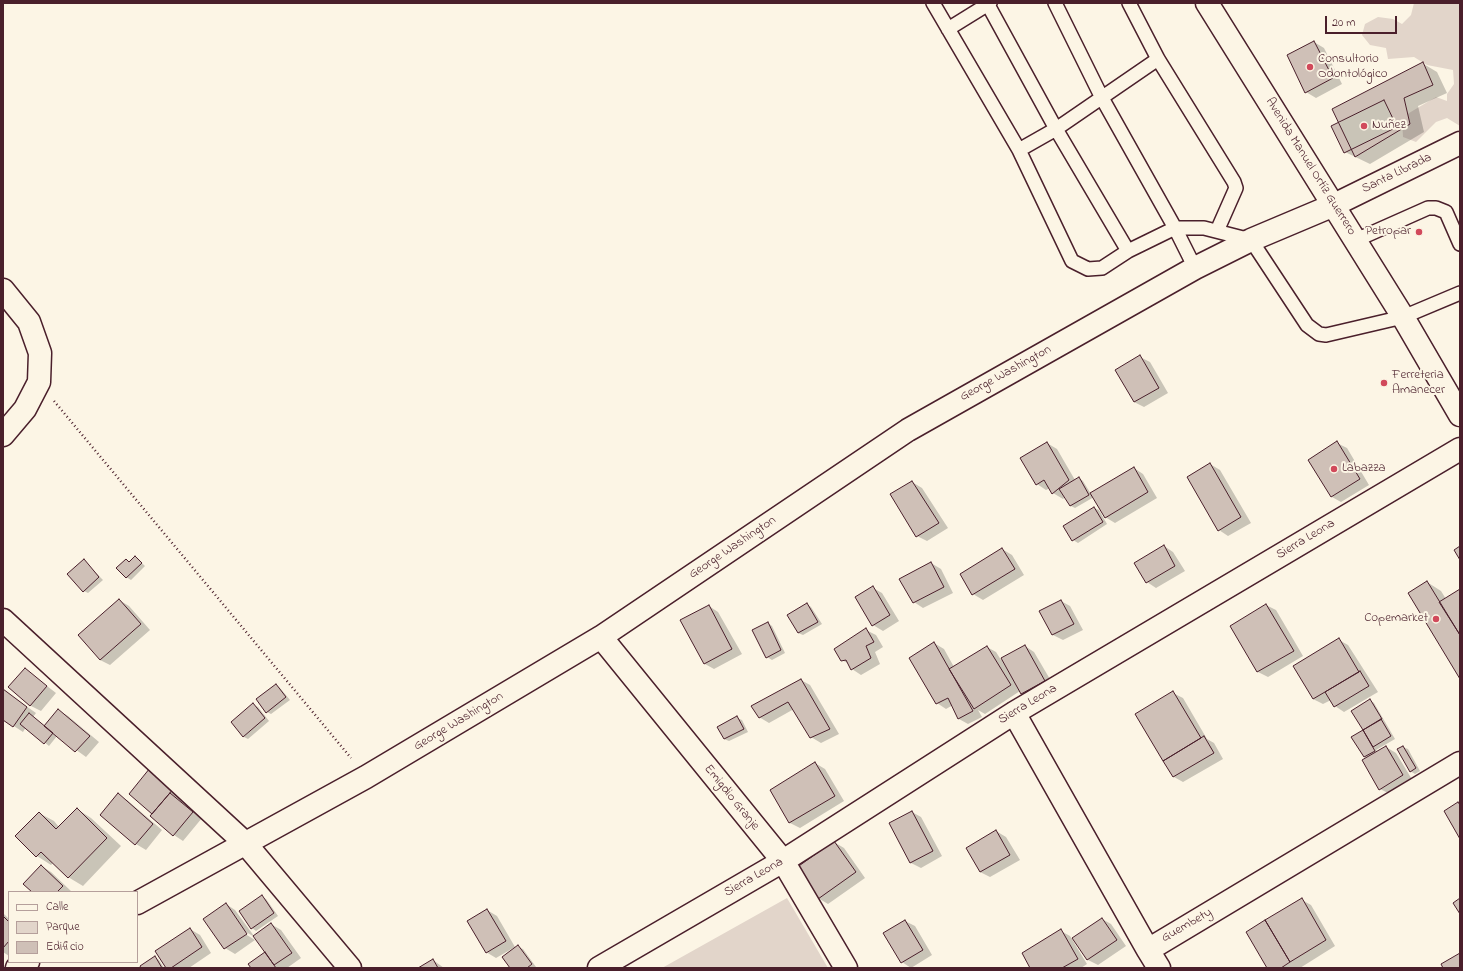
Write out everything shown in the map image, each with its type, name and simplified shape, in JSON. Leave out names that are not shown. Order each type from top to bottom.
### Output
[{"type":"street","name":"Avenida Manuel Ortíz Guerrero","points":[[1207,3],[1356,240],[1460,415]]},
{"type":"street","name":"Santa Librada","points":[[1334,205],[1460,143]]},
{"type":"street","name":"George Washington","points":[[138,901],[366,777],[601,637],[908,430],[1195,268],[1251,240],[1334,205]]},
{"type":"street","points":[[3,290],[29,322],[40,353],[39,382],[25,409],[3,435]]},
{"type":"street","name":"Sierra Leona","points":[[599,968],[783,862],[1014,713],[1460,449]]},
{"type":"street","points":[[7,629],[246,843],[350,968]]},
{"type":"street","name":"Emigdio Granje","points":[[601,637],[783,862],[846,968]]},
{"type":"street","name":"Guembety","points":[[1014,713],[1148,950],[1460,763]]},
{"type":"street","points":[[1148,950],[1159,968]]},
{"type":"street","points":[[17,968],[26,963]]},
{"type":"lane","points":[[933,3],[1019,150],[1072,261],[1088,269],[1102,268],[1128,251],[1175,228],[1204,228],[1251,240],[1307,325],[1319,334],[1326,335],[1403,317],[1460,293]]},
{"type":"lane","points":[[948,29],[988,3],[1056,129],[1128,251]]},
{"type":"lane","points":[[1055,3],[1102,98],[1175,228],[1195,268]]},
{"type":"lane","points":[[1129,3],[1158,59],[1234,182],[1236,188],[1217,231]]},
{"type":"lane","points":[[1019,150],[1056,129],[1158,59]]},
{"type":"lane","points":[[1356,240],[1428,208],[1436,208],[1446,212],[1460,244]]},
{"type":"path","points":[[39,382],[366,777]]},
{"type":"green space","points":[[1414,3],[1460,3],[1460,126],[1447,118],[1436,122],[1416,142],[1403,137],[1402,121],[1409,113],[1436,97],[1447,101],[1447,94],[1454,84],[1453,70],[1427,65],[1414,57],[1388,59],[1386,48],[1370,45],[1362,35],[1365,24],[1378,17],[1393,19],[1402,24],[1411,15]]},
{"type":"green space","points":[[787,898],[828,968],[662,968]]},
{"type":"building","name":"Consultorio Odontológico","points":[[1314,41],[1333,78],[1305,93],[1287,55]]},
{"type":"building","points":[[1423,62],[1433,85],[1404,98],[1410,124],[1355,157],[1332,109]]},
{"type":"building","name":"Nuñez","points":[[1384,100],[1397,127],[1344,153],[1331,126]]},
{"type":"building","points":[[1140,355],[1159,388],[1134,402],[1115,370]]},
{"type":"building","name":"Labazza","points":[[1337,441],[1360,479],[1331,497],[1308,460]]},
{"type":"building","points":[[1047,442],[1069,480],[1052,494],[1044,480],[1036,485],[1020,458]]},
{"type":"building","points":[[1210,463],[1241,517],[1218,531],[1187,477]]},
{"type":"building","points":[[1134,467],[1148,492],[1105,518],[1090,493]]},
{"type":"building","points":[[1079,477],[1089,495],[1070,506],[1059,489]]},
{"type":"building","points":[[912,481],[939,523],[916,537],[890,494]]},
{"type":"building","points":[[1094,507],[1103,522],[1072,541],[1063,526]]},
{"type":"building","points":[[1164,545],[1175,566],[1146,583],[1134,563]]},
{"type":"building","points":[[1460,546],[1460,560],[1454,550]]},
{"type":"building","points":[[1002,548],[1015,569],[972,595],[960,574]]},
{"type":"building","points":[[135,556],[142,563],[126,578],[116,568],[126,559],[129,562]]},
{"type":"building","points":[[84,559],[99,577],[83,592],[67,574]]},
{"type":"building","points":[[931,562],[944,587],[913,603],[899,579]]},
{"type":"building","name":"Copemarket","points":[[1427,581],[1460,635],[1460,679],[1408,593]]},
{"type":"building","points":[[873,586],[890,615],[872,626],[855,597]]},
{"type":"building","points":[[1460,589],[1460,635],[1439,602]]},
{"type":"building","points":[[119,599],[141,624],[100,660],[78,635]]},
{"type":"building","points":[[1061,600],[1074,624],[1052,635],[1039,611]]},
{"type":"building","points":[[807,603],[818,622],[798,633],[787,615]]},
{"type":"building","points":[[1266,604],[1294,651],[1257,672],[1230,626]]},
{"type":"building","points":[[709,605],[732,649],[704,664],[680,620]]},
{"type":"building","points":[[768,622],[781,650],[766,658],[752,630]]},
{"type":"building","points":[[866,628],[874,642],[866,646],[871,658],[851,670],[846,660],[841,661],[834,649]]},
{"type":"building","points":[[1339,638],[1359,672],[1313,699],[1293,666]]},
{"type":"building","points":[[934,642],[973,711],[958,719],[948,698],[936,704],[909,658]]},
{"type":"building","points":[[1025,645],[1045,681],[1021,694],[1001,658]]},
{"type":"building","points":[[987,646],[1011,685],[974,709],[949,669]]},
{"type":"building","points":[[25,668],[47,686],[30,706],[8,687]]},
{"type":"building","points":[[1360,671],[1369,686],[1334,707],[1325,692]]},
{"type":"building","points":[[801,679],[830,729],[810,738],[788,702],[759,718],[751,706]]},
{"type":"building","points":[[276,684],[286,697],[266,713],[256,699]]},
{"type":"building","points":[[3,689],[27,707],[13,727],[3,720]]},
{"type":"building","points":[[1173,691],[1201,738],[1163,761],[1135,714]]},
{"type":"building","points":[[1370,699],[1382,719],[1363,730],[1351,711]]},
{"type":"building","points":[[253,703],[265,718],[243,737],[231,722]]},
{"type":"building","points":[[58,709],[90,736],[75,752],[44,726]]},
{"type":"building","points":[[29,713],[53,733],[44,744],[20,724]]},
{"type":"building","points":[[737,716],[744,729],[724,739],[717,727]]},
{"type":"building","points":[[1381,719],[1391,736],[1373,747],[1363,730]]},
{"type":"building","points":[[1363,730],[1375,751],[1364,757],[1351,737]]},
{"type":"building","points":[[1204,736],[1214,753],[1173,777],[1163,761]]},
{"type":"building","points":[[1386,746],[1403,775],[1379,790],[1362,760]]},
{"type":"building","points":[[1403,746],[1416,768],[1410,772],[1397,749]]},
{"type":"building","points":[[815,762],[835,796],[789,823],[770,790]]},
{"type":"building","points":[[150,768],[174,788],[152,814],[129,794]]},
{"type":"building","points":[[118,793],[153,824],[135,845],[100,815]]},
{"type":"building","points":[[170,793],[193,812],[173,836],[150,816]]},
{"type":"building","points":[[1458,802],[1460,805],[1460,839],[1444,811]]},
{"type":"building","points":[[77,808],[107,838],[68,878],[41,852],[36,857],[15,836],[39,812],[56,829]]},
{"type":"building","points":[[912,811],[933,851],[910,863],[889,823]]},
{"type":"building","points":[[996,830],[1010,855],[980,872],[966,848]]},
{"type":"building","points":[[834,841],[856,872],[818,899],[796,868]]},
{"type":"building","points":[[41,865],[63,886],[58,891],[31,891],[23,884]]},
{"type":"building","points":[[262,895],[274,913],[251,929],[239,911]]},
{"type":"building","points":[[1302,898],[1326,940],[1290,962],[1265,920]]},
{"type":"building","points":[[1460,898],[1460,914],[1453,903]]},
{"type":"building","points":[[226,903],[247,934],[224,949],[203,919]]},
{"type":"building","points":[[487,909],[506,941],[486,953],[467,921]]},
{"type":"building","points":[[3,916],[8,921],[8,942],[3,948]]},
{"type":"building","points":[[1102,918],[1117,940],[1087,960],[1072,938]]},
{"type":"building","points":[[905,920],[923,950],[901,963],[883,933]]},
{"type":"building","points":[[1265,920],[1290,962],[1281,968],[1267,968],[1246,932]]},
{"type":"building","points":[[271,923],[292,953],[274,965],[253,936]]},
{"type":"building","points":[[190,928],[202,947],[171,968],[166,968],[155,951]]},
{"type":"building","points":[[1061,929],[1078,959],[1062,968],[1030,968],[1022,953]]},
{"type":"building","points":[[518,945],[532,964],[527,968],[510,968],[502,957]]},
{"type":"building","points":[[265,952],[276,968],[251,968],[248,964]]},
{"type":"building","points":[[1460,953],[1460,968],[1443,968],[1441,964]]},
{"type":"building","points":[[155,956],[162,968],[141,968],[140,966]]},
{"type":"building","points":[[433,959],[438,968],[418,968]]},
{"type":"place","name":"Consultorio Odontológico","points":[[1310,67]]},
{"type":"place","name":"Nuñez","points":[[1364,126]]},
{"type":"place","name":"Petropar","points":[[1419,232]]},
{"type":"place","name":"Ferreteria Amanecer","points":[[1384,383]]},
{"type":"place","name":"Labazza","points":[[1334,469]]},
{"type":"place","name":"Copemarket","points":[[1436,619]]}]
